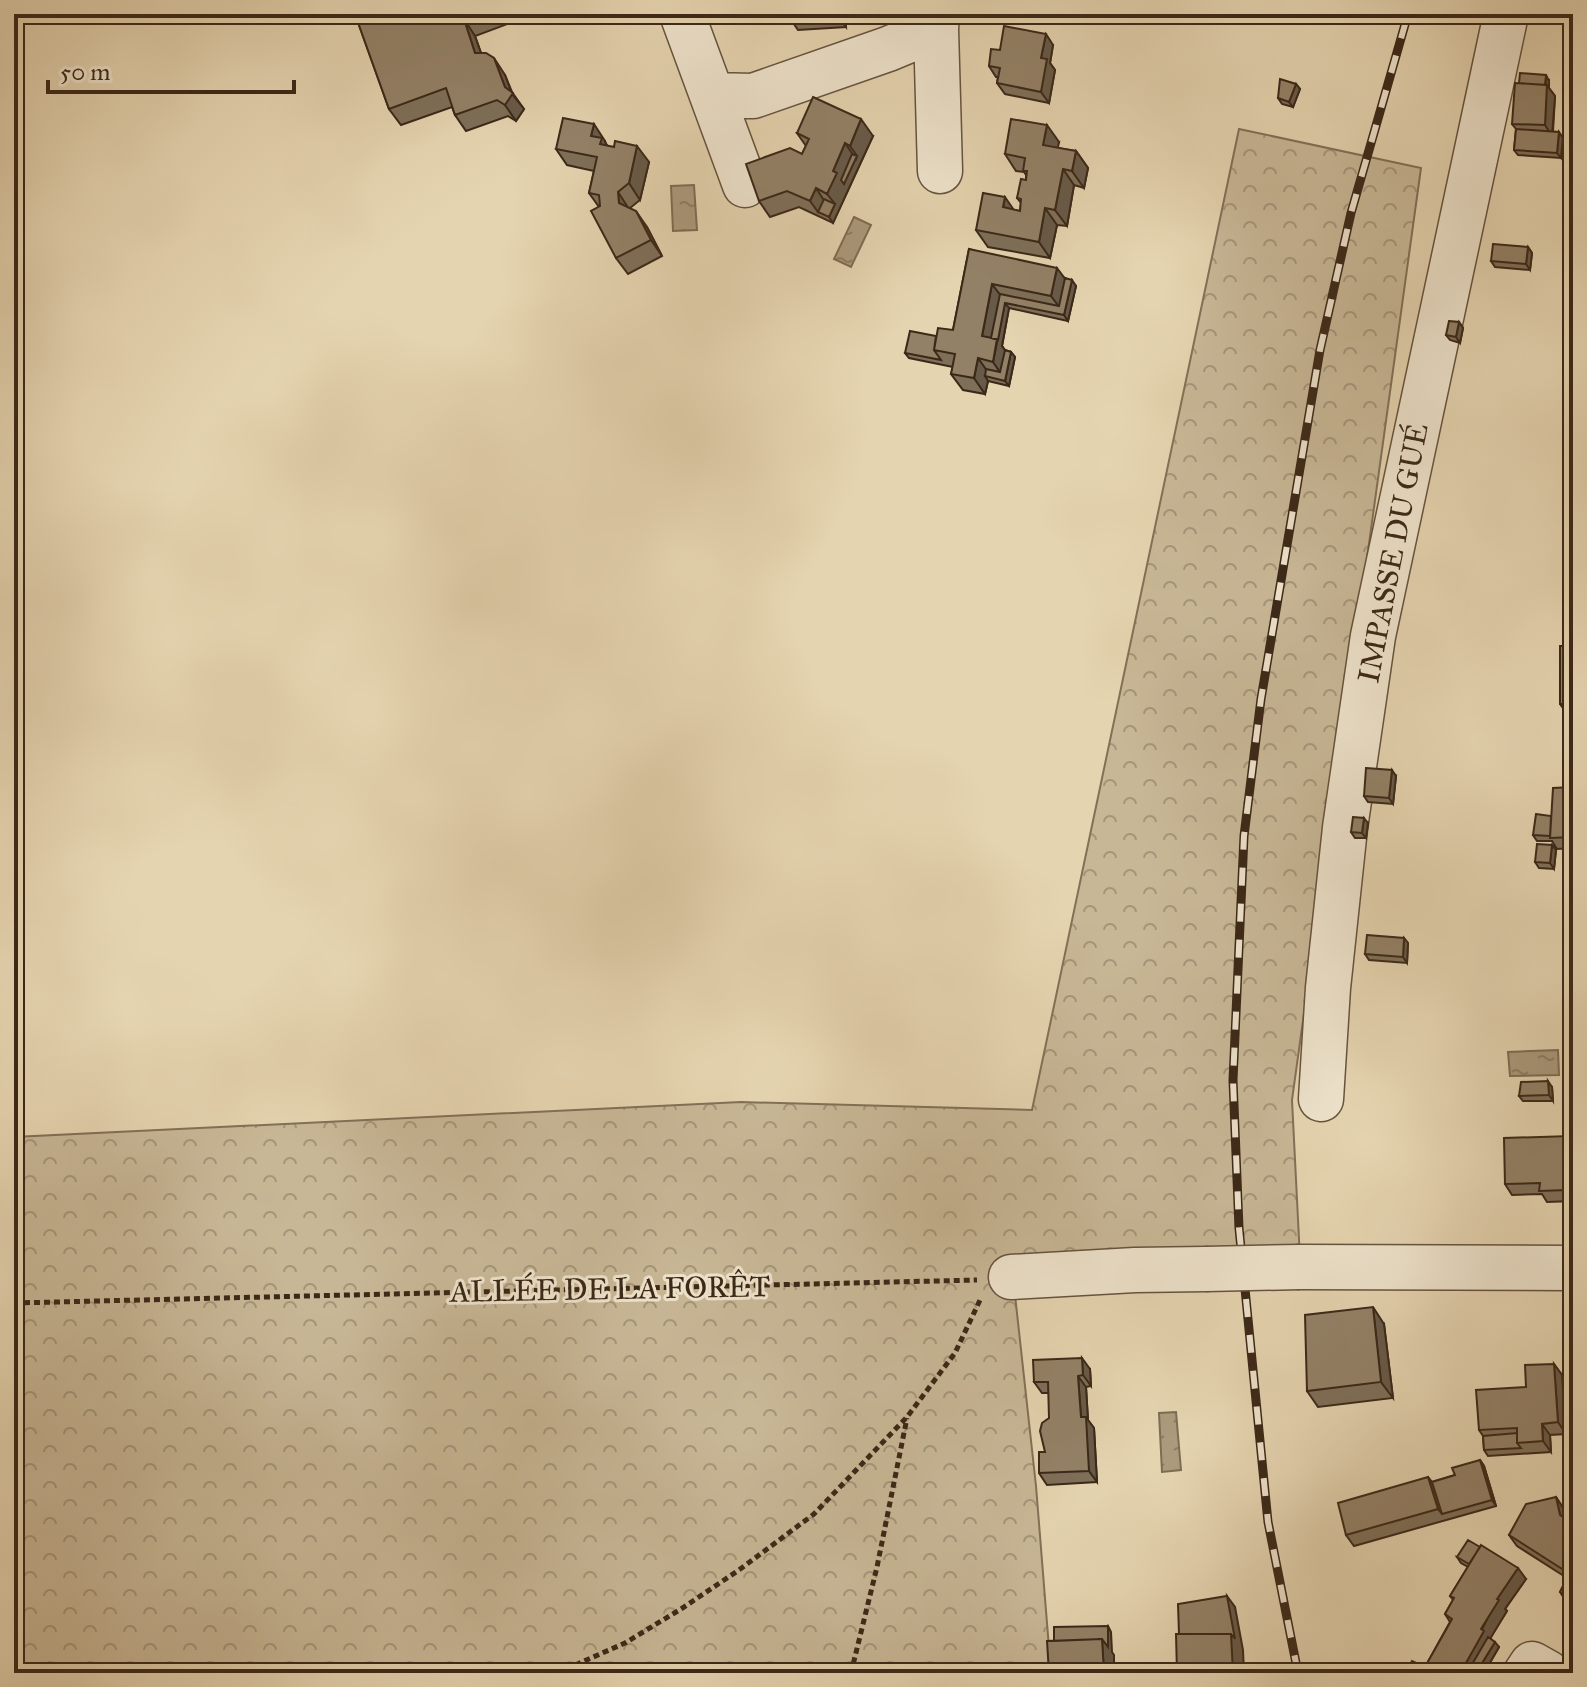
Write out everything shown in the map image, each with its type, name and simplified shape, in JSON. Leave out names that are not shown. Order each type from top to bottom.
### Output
[{"type":"street","points":[[682,14],[745,185]]},
{"type":"street","name":"IMPASSE DU GUÉ","points":[[1321,1099],[1328,988],[1345,828],[1373,636],[1506,14]]},
{"type":"street","points":[[712,95],[753,96],[888,49],[937,21],[940,171]]},
{"type":"street","points":[[1000,1279],[1135,1270],[1573,1268]]},
{"type":"street","points":[[1526,1673],[1532,1664],[1548,1673]]},
{"type":"path","name":"ALLÉE DE LA FORÊT","points":[[14,1303],[1000,1279]]},
{"type":"path","points":[[557,1673],[625,1643],[739,1570],[814,1514],[907,1417],[955,1353],[1000,1279]]},
{"type":"path","points":[[851,1673],[877,1567],[907,1417]]},
{"type":"path","points":[[14,1664],[38,1673]]},
{"type":"green space","points":[[1239,129],[1421,168],[1292,1100],[1301,1279],[1014,1286],[1036,1486],[1051,1673],[14,1673],[14,1137],[741,1102],[1032,1110]]},
{"type":"water","points":[[694,185],[697,230],[673,231],[671,186]]},
{"type":"water","points":[[854,217],[871,225],[851,267],[834,259]]},
{"type":"water","points":[[1558,1050],[1559,1075],[1510,1076],[1508,1052]]},
{"type":"water","points":[[1176,1412],[1181,1470],[1162,1472],[1159,1413]]},
{"type":"building","points":[[355,14],[478,14],[464,19],[475,53],[486,53],[494,58],[505,87],[513,93],[505,105],[497,100],[455,115],[446,88],[389,109]]},
{"type":"building","points":[[1004,26],[1046,34],[1041,58],[1047,59],[1041,92],[997,83],[1000,68],[989,66],[991,49],[1000,50]]},
{"type":"building","points":[[1520,73],[1546,75],[1545,85],[1519,83]]},
{"type":"building","points":[[1280,79],[1296,84],[1289,102],[1278,98]]},
{"type":"building","points":[[1515,83],[1547,85],[1545,125],[1512,124]]},
{"type":"building","points":[[813,97],[861,119],[850,146],[845,143],[833,171],[837,173],[827,194],[816,188],[810,201],[787,191],[759,201],[746,164],[790,148],[802,154],[809,139],[797,133]]},
{"type":"building","points":[[563,118],[594,124],[591,136],[602,138],[600,144],[614,147],[615,141],[637,146],[629,183],[618,192],[619,203],[636,211],[651,240],[616,258],[591,211],[600,206],[599,195],[589,193],[597,157],[556,149]]},
{"type":"building","points":[[1011,119],[1047,125],[1043,145],[1076,151],[1072,171],[1063,169],[1055,210],[1045,208],[1039,242],[976,230],[983,193],[1005,197],[1003,207],[1020,211],[1021,199],[1017,198],[1021,179],[1026,180],[1027,171],[1023,171],[1025,158],[1005,154]]},
{"type":"building","points":[[1516,129],[1559,132],[1557,153],[1514,150]]},
{"type":"building","points":[[852,154],[857,156],[844,184],[841,180]]},
{"type":"building","points":[[824,199],[835,204],[829,217],[818,212]]},
{"type":"building","points":[[1493,244],[1528,247],[1526,264],[1491,261]]},
{"type":"building","points":[[969,249],[1057,268],[1051,296],[992,284],[982,336],[997,339],[993,362],[978,358],[974,378],[951,374],[955,354],[934,350],[938,328],[953,330]]},
{"type":"building","points":[[1065,278],[1072,280],[1064,315],[1005,303],[998,340],[991,338],[1000,294],[1059,306]]},
{"type":"building","points":[[1449,321],[1459,322],[1456,337],[1446,335]]},
{"type":"building","points":[[910,331],[936,336],[934,350],[941,360],[905,353]]},
{"type":"building","points":[[1005,350],[1011,352],[1005,381],[985,376],[986,369],[1000,372]]},
{"type":"building","points":[[1573,632],[1573,646],[1564,646],[1564,633]]},
{"type":"building","points":[[1560,646],[1573,646],[1573,704],[1560,704]]},
{"type":"building","points":[[1366,768],[1392,770],[1389,798],[1364,796]]},
{"type":"building","points":[[1573,787],[1573,837],[1550,838],[1553,788]]},
{"type":"building","points":[[1536,814],[1551,816],[1550,836],[1533,835]]},
{"type":"building","points":[[1353,817],[1364,818],[1362,833],[1351,832]]},
{"type":"building","points":[[1537,844],[1552,845],[1550,863],[1535,862]]},
{"type":"building","points":[[1367,935],[1404,938],[1403,957],[1365,954]]},
{"type":"building","points":[[1548,1081],[1549,1095],[1519,1096],[1521,1082]]},
{"type":"building","points":[[1571,1136],[1572,1154],[1567,1154],[1568,1190],[1539,1191],[1540,1183],[1505,1184],[1504,1138]]},
{"type":"building","points":[[1373,1307],[1381,1382],[1307,1391],[1305,1315]]},
{"type":"building","points":[[1082,1358],[1083,1375],[1078,1376],[1081,1417],[1086,1417],[1089,1471],[1039,1473],[1039,1452],[1045,1452],[1040,1431],[1042,1423],[1049,1418],[1048,1382],[1034,1382],[1033,1360]]},
{"type":"building","points":[[1554,1364],[1558,1422],[1542,1424],[1543,1441],[1517,1443],[1517,1428],[1479,1430],[1476,1390],[1526,1387],[1525,1365]]},
{"type":"building","points":[[1517,1433],[1517,1443],[1521,1448],[1484,1450],[1483,1436]]},
{"type":"building","points":[[1480,1460],[1492,1500],[1442,1514],[1432,1482],[1455,1475],[1452,1468]]},
{"type":"building","points":[[1428,1477],[1438,1509],[1346,1535],[1338,1503]]},
{"type":"building","points":[[1556,1497],[1560,1515],[1573,1524],[1573,1600],[1560,1592],[1570,1574],[1509,1535],[1526,1504]]},
{"type":"building","points":[[1468,1540],[1480,1547],[1469,1564],[1457,1557]]},
{"type":"building","points":[[1481,1545],[1518,1568],[1497,1599],[1481,1629],[1484,1631],[1462,1670],[1457,1673],[1405,1673],[1412,1661],[1425,1667],[1452,1619],[1445,1614],[1454,1598],[1450,1596]]},
{"type":"building","points":[[1227,1596],[1235,1639],[1231,1634],[1179,1634],[1178,1604]]},
{"type":"building","points":[[1108,1626],[1108,1647],[1102,1639],[1054,1641],[1054,1627]]},
{"type":"building","points":[[1176,1634],[1231,1634],[1233,1673],[1177,1673]]},
{"type":"building","points":[[1488,1637],[1495,1642],[1476,1673],[1467,1673]]},
{"type":"building","points":[[1102,1639],[1104,1673],[1049,1673],[1047,1641]]},
{"type":"railway","points":[[1298,1673],[1268,1522],[1239,1228],[1233,1080],[1244,836],[1261,699],[1320,350],[1351,213],[1408,14]]}]
